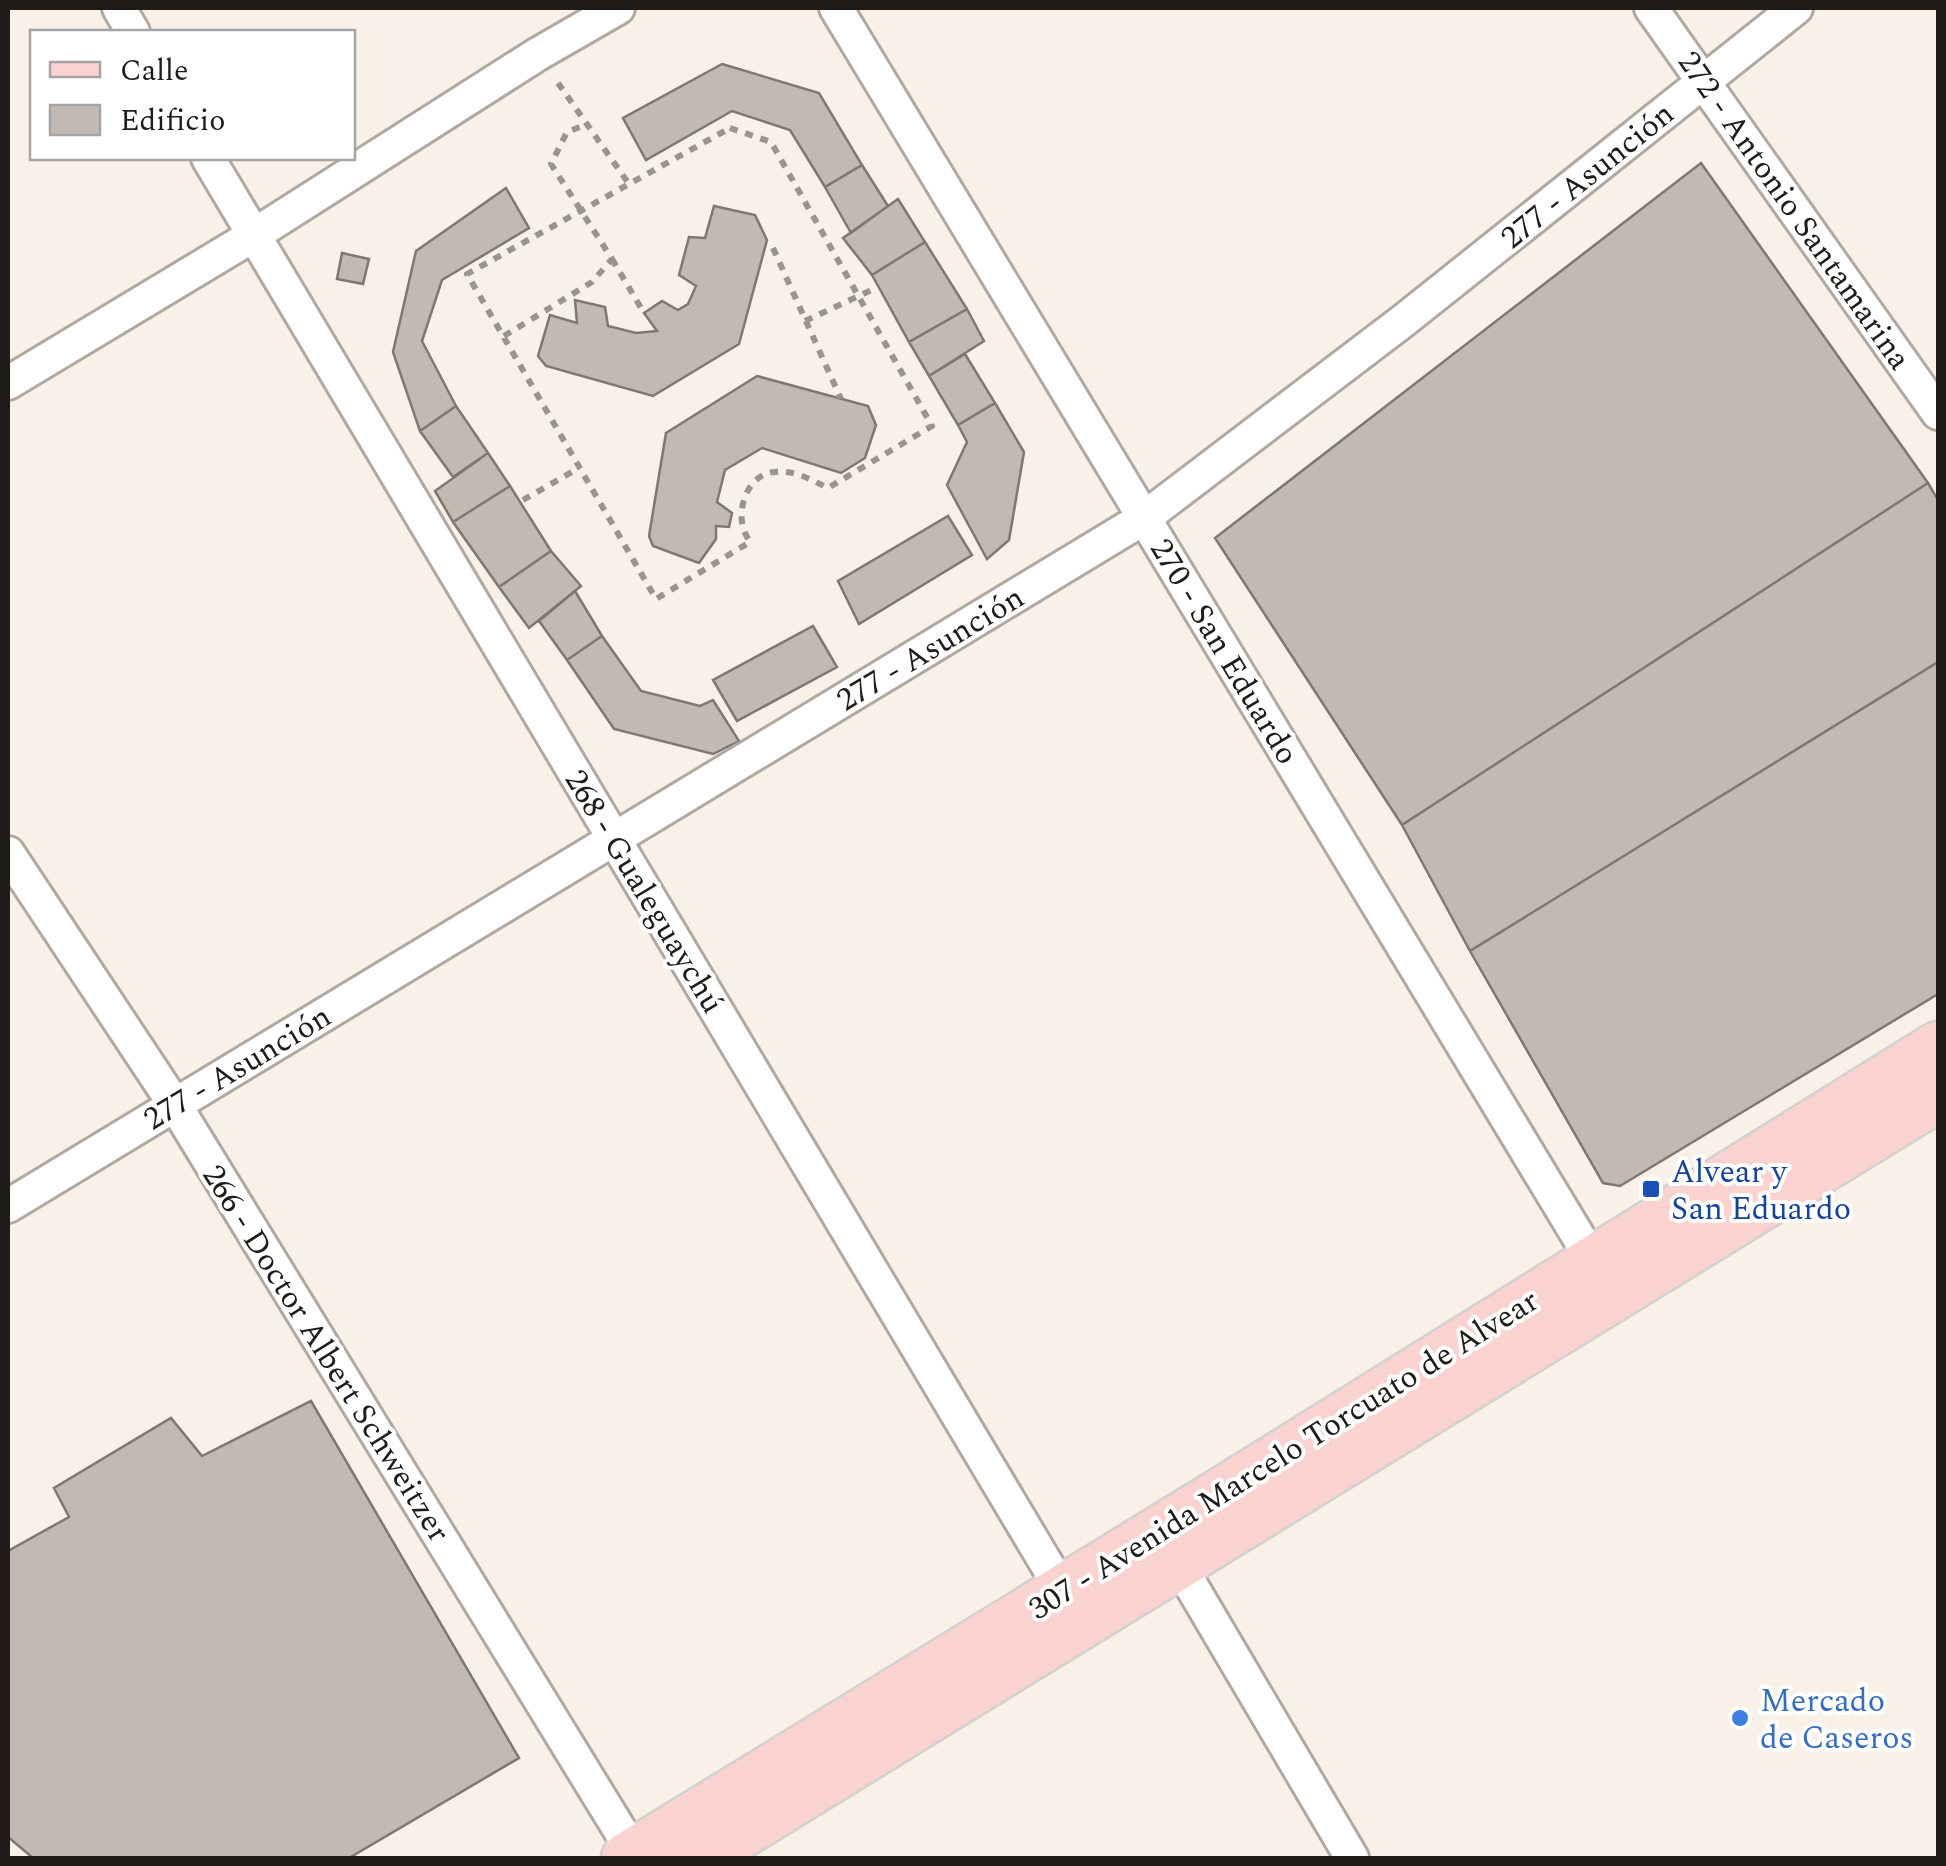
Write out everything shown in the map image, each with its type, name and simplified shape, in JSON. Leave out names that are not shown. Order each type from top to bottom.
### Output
[{"type":"main road","name":"307 - Avenida Marcelo Torcuato de Alvear","points":[[633,1857],[725,1840],[1072,1607],[1604,1279],[1938,1061]]},
{"type":"street","points":[[118,8],[133,30]]},
{"type":"street","points":[[8,384],[618,8]]},
{"type":"street","name":"270 - San Eduardo","points":[[836,8],[1604,1279]]},
{"type":"street","name":"272 - Antonio Santamarina","points":[[1651,8],[1938,413]]},
{"type":"street","name":"277 - Asunción","points":[[8,1206],[1144,518],[1404,321],[1796,8]]},
{"type":"street","name":"268 - Gualeguaychú","points":[[209,160],[1072,1607]]},
{"type":"street","name":"266 - Doctor Albert Schweitzer","points":[[8,853],[175,1105],[633,1857]]},
{"type":"street","points":[[1169,1548],[1352,1858]]},
{"type":"path","points":[[538,54],[629,184]]},
{"type":"path","points":[[587,124],[567,132],[551,164],[644,314]]},
{"type":"path","points":[[730,128],[771,142],[932,426],[828,488],[803,475],[772,471],[754,481],[743,499],[742,525],[750,542],[656,600],[467,274],[629,184],[730,128]]},
{"type":"path","points":[[773,248],[841,398]]},
{"type":"path","points":[[504,336],[592,282],[612,258]]},
{"type":"path","points":[[805,321],[876,288]]},
{"type":"path","points":[[523,500],[579,468]]},
{"type":"building","points":[[722,64],[819,93],[862,165],[825,187],[790,130],[732,111],[646,160],[623,118]]},
{"type":"building","points":[[1701,163],[1928,483],[1402,825],[1215,538]]},
{"type":"building","points":[[862,165],[888,206],[851,233],[825,187]]},
{"type":"building","points":[[506,188],[529,228],[442,280],[422,341],[456,406],[420,431],[393,352],[416,251]]},
{"type":"building","points":[[898,199],[925,242],[872,275],[843,238]]},
{"type":"building","points":[[714,206],[755,215],[767,240],[739,344],[653,396],[546,366],[538,356],[550,315],[577,323],[575,300],[605,307],[608,326],[636,333],[657,331],[644,313],[662,301],[678,310],[688,304],[696,286],[679,275],[689,237],[705,238]]},
{"type":"building","points":[[925,242],[967,309],[909,342],[872,275]]},
{"type":"building","points":[[342,253],[369,259],[363,284],[337,279]]},
{"type":"building","points":[[967,309],[984,341],[929,376],[909,342]]},
{"type":"building","points":[[965,354],[995,403],[958,425],[929,376]]},
{"type":"building","points":[[757,376],[868,406],[876,425],[865,458],[841,473],[762,448],[725,470],[717,502],[732,513],[729,527],[716,526],[716,539],[699,563],[653,546],[649,536],[666,433]]},
{"type":"building","points":[[995,403],[1024,452],[1009,540],[987,559],[947,485],[967,442],[958,425]]},
{"type":"building","points":[[456,406],[488,453],[453,477],[420,431]]},
{"type":"building","points":[[488,453],[510,486],[453,522],[435,491]]},
{"type":"building","points":[[1928,483],[1938,500],[1938,662],[1470,951],[1402,825]]},
{"type":"building","points":[[510,486],[551,551],[499,587],[453,522]]},
{"type":"building","points":[[948,516],[972,555],[859,624],[838,581]]},
{"type":"building","points":[[551,551],[581,586],[529,628],[499,587]]},
{"type":"building","points":[[575,591],[602,636],[567,660],[539,621]]},
{"type":"building","points":[[813,626],[837,667],[737,721],[713,680]]},
{"type":"building","points":[[602,636],[641,691],[700,706],[713,700],[739,741],[713,754],[614,729],[567,660]]},
{"type":"building","points":[[1938,662],[1938,994],[1620,1186],[1603,1183],[1470,951]]},
{"type":"building","points":[[311,1401],[519,1758],[349,1858],[33,1858],[8,1837],[8,1551],[69,1517],[54,1488],[171,1418],[202,1456]]},
{"type":"place","name":"Alvear y San Eduardo","points":[[1651,1189]]},
{"type":"place","name":"Mercado de Caseros","points":[[1740,1718]]}]
